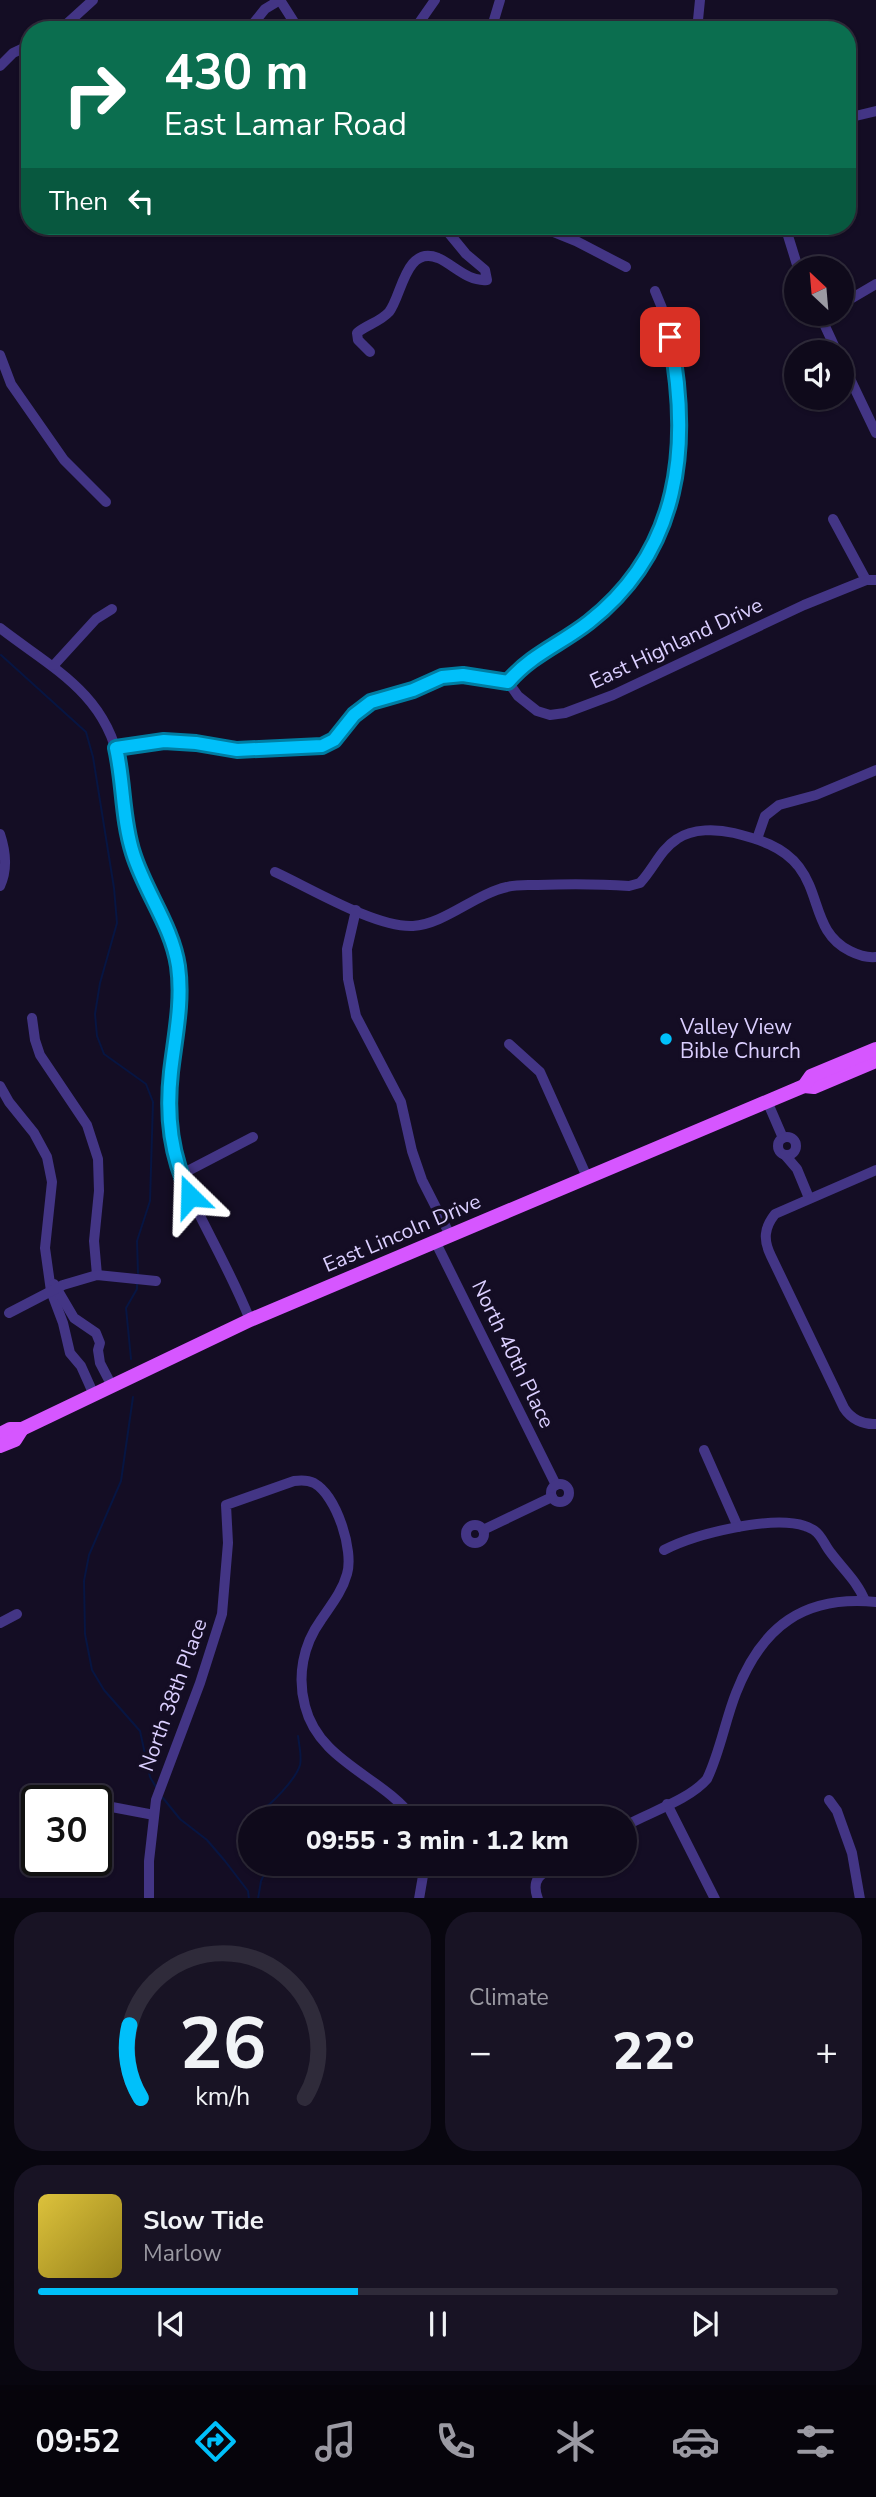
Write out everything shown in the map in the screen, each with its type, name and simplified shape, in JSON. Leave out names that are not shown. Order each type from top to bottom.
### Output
[{"type":"main road","name":"East Lincoln Drive","points":[[804,1086],[811,1076],[876,1049]]},
{"type":"main road","name":"East Lincoln Drive","points":[[0,1434],[10,1429],[22,1429],[250,1320],[435,1241],[767,1101],[804,1086],[814,1087],[876,1062]]},
{"type":"main road","name":"East Lincoln Drive","points":[[0,1446],[15,1440],[22,1429]]},
{"type":"street","points":[[70,21],[93,0]]},
{"type":"street","points":[[255,21],[265,9],[280,0],[293,21]]},
{"type":"street","points":[[420,21],[435,0]]},
{"type":"street","points":[[494,21],[500,0]]},
{"type":"street","points":[[698,21],[700,0]]},
{"type":"street","points":[[0,66],[21,49]]},
{"type":"street","points":[[856,116],[876,111]]},
{"type":"street","points":[[370,352],[358,340],[357,333],[388,313],[410,267],[425,256],[439,259],[474,278],[487,280],[485,270],[466,254],[450,235]]},
{"type":"street","points":[[561,235],[625,267]]},
{"type":"street","points":[[788,235],[794,256]]},
{"type":"street","points":[[854,297],[876,284]]},
{"type":"street","points":[[116,748],[164,741],[237,750],[322,746],[334,740],[354,715],[371,702],[413,690],[442,677],[463,675],[508,682],[523,664],[588,622],[624,592],[647,558],[667,516],[680,432],[674,357],[666,314],[655,291]]},
{"type":"street","points":[[0,355],[11,384],[64,460],[106,502]]},
{"type":"street","points":[[854,387],[876,433]]},
{"type":"street","points":[[833,519],[871,580]]},
{"type":"street","name":"East Highland Drive","points":[[508,682],[518,696],[537,711],[550,715],[565,713],[613,695],[804,605],[871,580]]},
{"type":"street","points":[[54,666],[96,620],[112,609]]},
{"type":"street","points":[[0,628],[54,666],[87,698],[102,718],[116,748],[133,853],[167,930],[178,965],[180,988],[171,1074],[171,1143],[180,1175],[250,1320]]},
{"type":"street","points":[[757,839],[765,816],[779,805],[816,795],[876,770]]},
{"type":"street","points":[[275,872],[374,918],[397,925],[413,926],[429,923],[507,887],[561,884],[629,886],[640,883],[669,845],[681,836],[695,831],[726,831],[757,839],[776,848],[799,867],[825,929],[835,941],[856,954],[876,957]]},
{"type":"street","points":[[0,834],[5,857],[5,873],[0,886]]},
{"type":"street","points":[[356,910],[346,949],[348,979],[356,1016],[401,1102],[412,1152],[422,1180],[450,1235]]},
{"type":"street","points":[[32,1018],[40,1055],[87,1125],[97,1159],[99,1191],[94,1241],[97,1275]]},
{"type":"street","points":[[509,1044],[540,1072],[587,1177]]},
{"type":"street","points":[[0,1086],[34,1133],[47,1157],[52,1182],[45,1248],[48,1273],[70,1353],[81,1366],[94,1395]]},
{"type":"street","points":[[767,1101],[783,1138],[778,1147],[790,1153],[809,1198]]},
{"type":"street","points":[[180,1175],[253,1137]]},
{"type":"street","points":[[876,1171],[775,1214],[765,1230],[765,1244],[844,1408],[853,1418],[876,1424]]},
{"type":"street","name":"North 40th Place","points":[[435,1241],[556,1485]]},
{"type":"street","points":[[9,1313],[54,1290],[97,1275],[126,1276],[152,1281]]},
{"type":"street","points":[[54,1290],[74,1318],[96,1334],[100,1343],[100,1363],[112,1386]]},
{"type":"street","points":[[76,1361],[98,1350]]},
{"type":"street","points":[[704,1450],[738,1527]]},
{"type":"street","name":"North 38th Place","points":[[149,1898],[149,1861],[156,1800],[200,1683],[222,1615],[228,1543],[226,1504],[294,1480],[315,1484],[325,1493],[349,1546],[350,1561],[341,1590],[309,1639],[303,1658],[301,1684],[305,1706],[314,1729],[330,1751],[390,1793],[402,1806]]},
{"type":"street","points":[[556,1485],[566,1488],[568,1496],[564,1501],[558,1502],[552,1497],[551,1491],[556,1485]]},
{"type":"street","points":[[483,1530],[552,1497]]},
{"type":"street","points":[[664,1550],[683,1541],[738,1527],[794,1524],[814,1530],[871,1601]]},
{"type":"street","points":[[637,1820],[700,1787],[707,1779],[742,1679],[771,1635],[792,1617],[819,1604],[845,1600],[871,1601]]},
{"type":"street","points":[[0,1623],[17,1614]]},
{"type":"street","points":[[829,1800],[837,1811],[852,1853],[860,1898]]},
{"type":"street","points":[[667,1804],[714,1898]]},
{"type":"street","points":[[112,1807],[153,1815]]},
{"type":"street","points":[[419,1898],[423,1876]]},
{"type":"street","points":[[538,1898],[534,1888],[539,1876]]},
{"type":"waterway","points":[[1,655],[86,732],[93,757],[117,923],[100,983],[95,1014],[97,1036],[104,1054],[146,1084],[153,1102],[150,1201],[137,1241],[138,1273]]},
{"type":"waterway","points":[[131,1359],[126,1308],[137,1289],[137,1282]]},
{"type":"waterway","points":[[133,1397],[121,1481],[89,1555],[84,1581],[85,1634],[92,1670],[104,1690],[140,1731],[150,1777],[156,1787]]},
{"type":"waterway","points":[[267,1806],[298,1771],[301,1758],[298,1736]]},
{"type":"waterway","points":[[163,1798],[180,1819],[207,1840],[248,1891],[249,1898]]},
{"type":"waterway","points":[[258,1898],[263,1876]]},
{"type":"place","name":"Valley View Bible Church","points":[[666,1039]]},
{"type":"route","points":[[190,1196],[180,1175],[171,1143],[169,1121],[180,988],[178,965],[173,944],[133,853],[116,748],[164,741],[183,741],[237,750],[322,746],[331,743],[354,715],[371,702],[413,690],[442,677],[463,675],[508,682],[523,664],[588,622],[624,592],[660,535],[674,480],[680,432],[670,337]]}]
